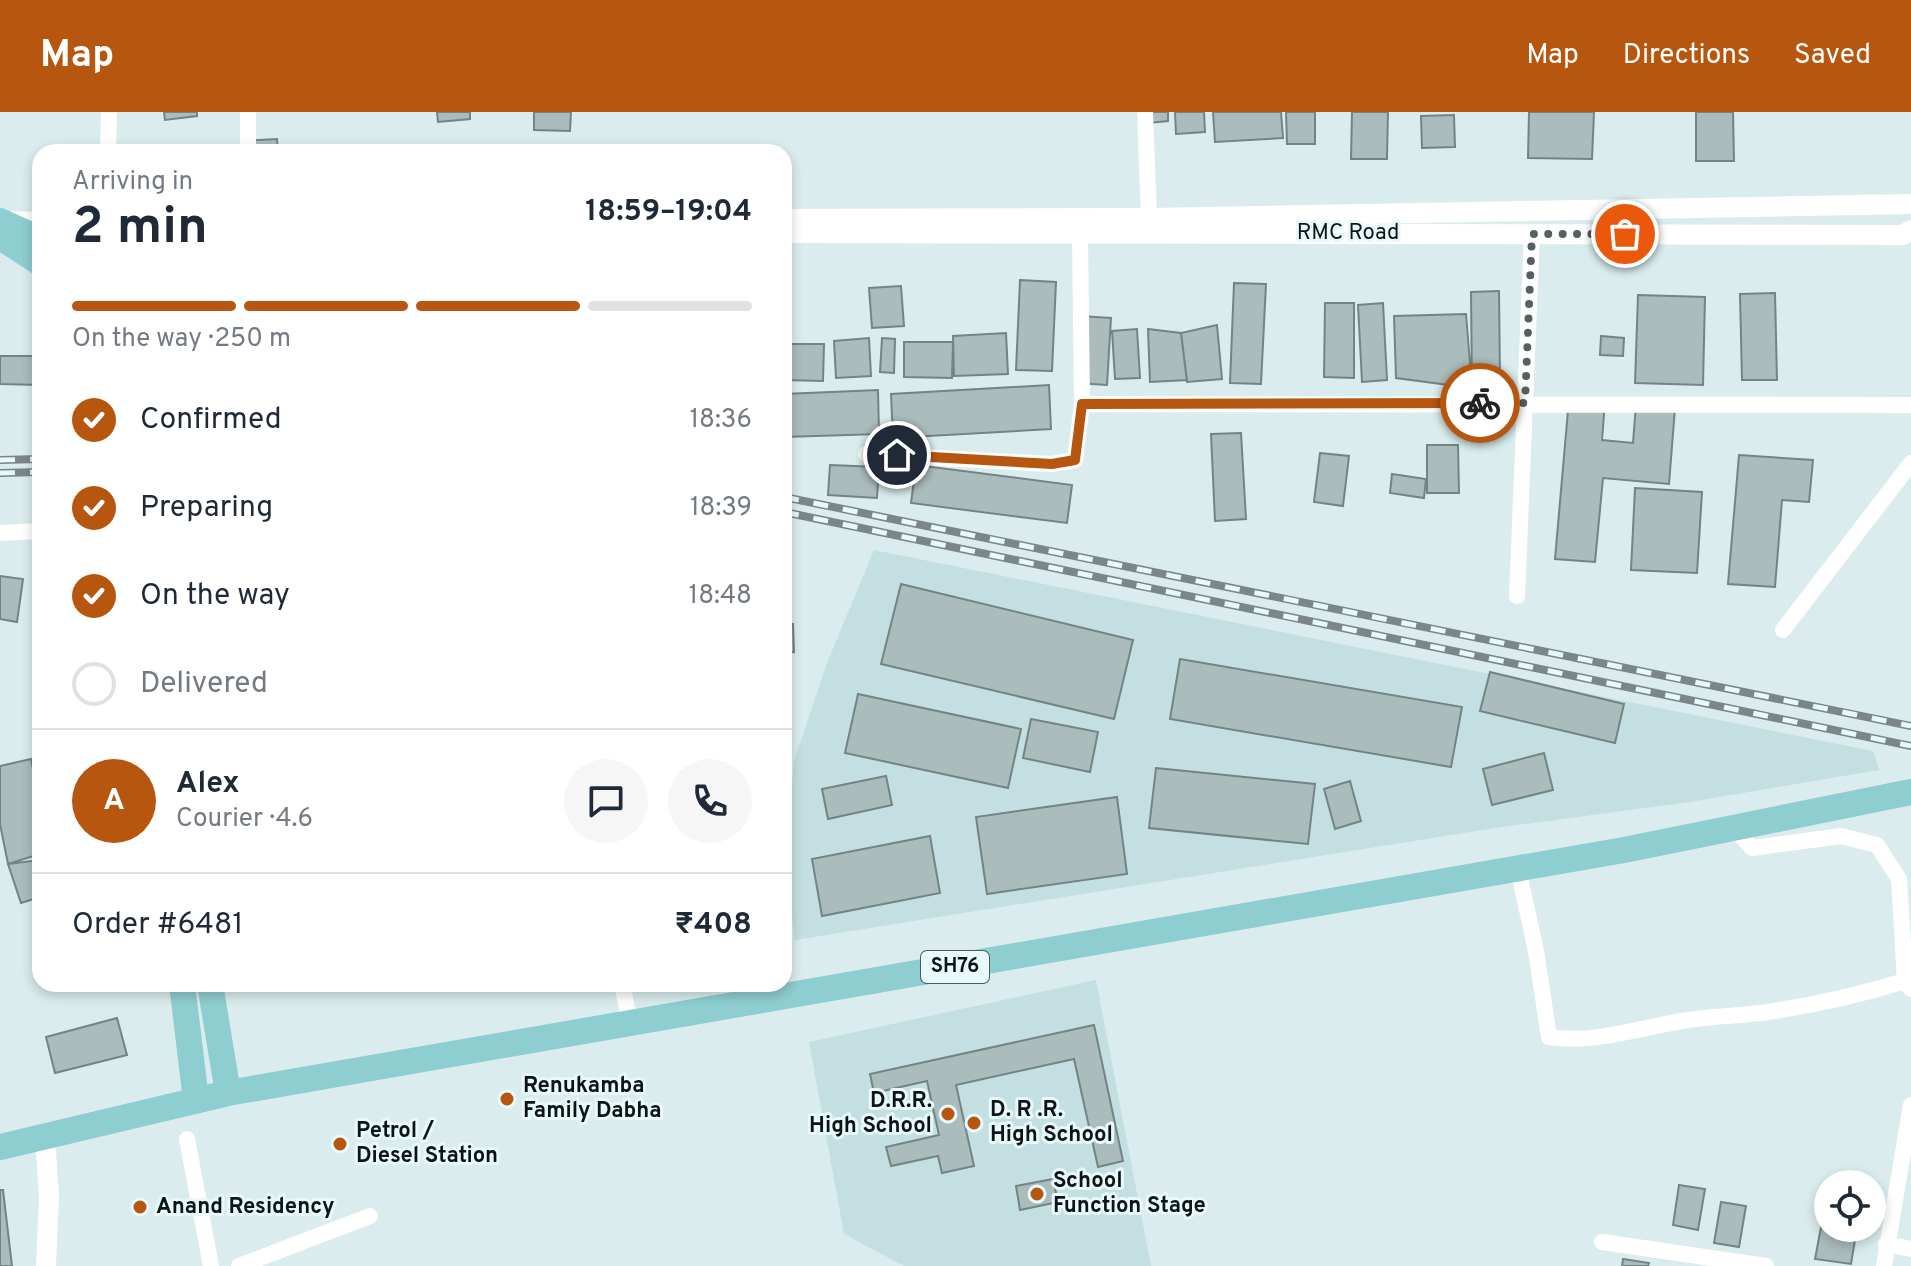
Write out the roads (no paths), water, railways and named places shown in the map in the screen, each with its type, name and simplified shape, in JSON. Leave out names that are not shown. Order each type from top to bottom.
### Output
[{"type":"main road","points":[[1,232],[32,237]]},
{"type":"main road","points":[[1,232],[32,257]]},
{"type":"main road","name":"SH76","points":[[0,1147],[228,1093],[1518,869],[1735,829],[1911,792]]},
{"type":"main road","points":[[183,992],[196,1100]]},
{"type":"main road","points":[[211,992],[228,1093]]},
{"type":"street","points":[[108,144],[109,112]]},
{"type":"street","points":[[248,112],[248,144]]},
{"type":"street","points":[[1145,112],[1149,218]]},
{"type":"street","name":"RMC Road","points":[[792,219],[1149,218],[1911,204]]},
{"type":"street","points":[[1,232],[32,224]]},
{"type":"street","name":"RMC Road","points":[[792,233],[1903,235],[1911,230]]},
{"type":"street","points":[[866,454],[1052,464],[1075,460],[1082,404],[1080,233]]},
{"type":"street","points":[[1517,596],[1532,234]]},
{"type":"street","points":[[1082,404],[1911,405]]},
{"type":"street","points":[[1783,630],[1911,463]]},
{"type":"street","points":[[0,533],[32,531]]},
{"type":"street","points":[[1518,869],[1536,951],[1549,1037],[1571,1040],[1621,1034],[1683,1021],[1767,1012],[1909,986],[1905,880],[1877,845],[1841,836],[1752,848],[1735,829]]},
{"type":"street","points":[[624,992],[630,1023]]},
{"type":"street","points":[[1884,1266],[1908,1144],[1911,1105]]},
{"type":"street","points":[[45,1138],[49,1196],[46,1266]]},
{"type":"street","points":[[187,1139],[211,1266]]},
{"type":"street","points":[[239,1266],[370,1216]]},
{"type":"street","points":[[1602,1242],[1766,1266]]},
{"type":"street","points":[[1886,1244],[1911,1249]]},
{"type":"railway","points":[[0,460],[32,459]]},
{"type":"railway","points":[[0,473],[32,472]]},
{"type":"railway","points":[[792,499],[1911,726]]},
{"type":"railway","points":[[792,514],[1911,746]]},
{"type":"place","name":"Renukamba Family Dabha","points":[[507,1099]]},
{"type":"place","name":"D.R.R. High School","points":[[948,1114]]},
{"type":"place","name":"D. R .R. High School","points":[[974,1123]]},
{"type":"place","name":"Petrol / Diesel Station","points":[[340,1144]]},
{"type":"place","name":"School Function Stage","points":[[1037,1194]]},
{"type":"place","name":"Anand Residency","points":[[140,1207]]}]
